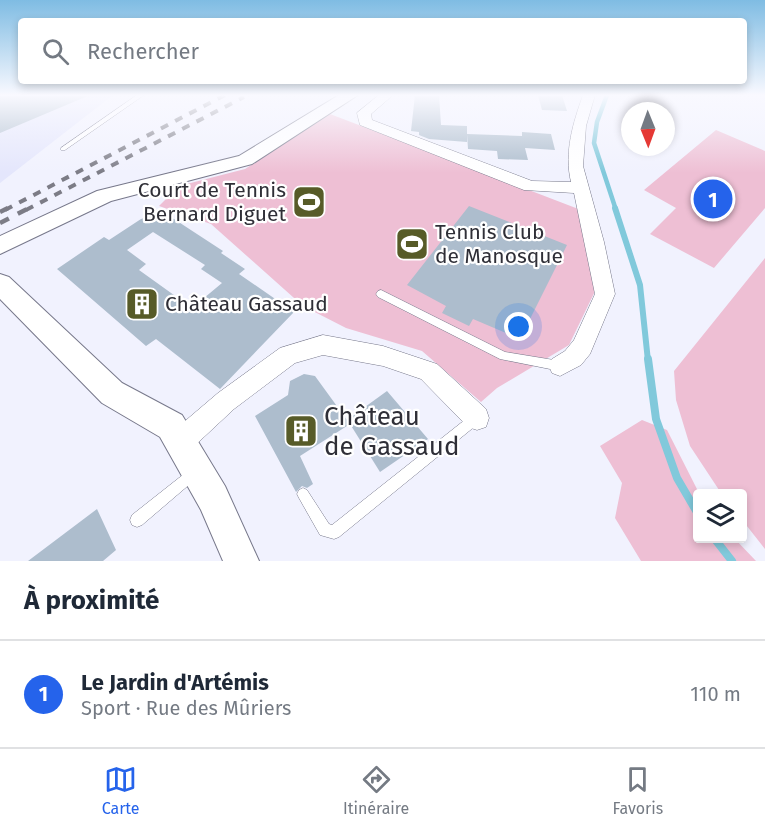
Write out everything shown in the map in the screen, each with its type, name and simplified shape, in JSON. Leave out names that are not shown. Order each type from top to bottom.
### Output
[{"type":"street","points":[[0,246],[104,196],[245,160],[308,121]]},
{"type":"street","points":[[365,121],[530,186],[581,188]]},
{"type":"street","points":[[560,366],[573,358],[582,347],[606,294],[574,161],[581,121]]},
{"type":"street","points":[[0,284],[112,393],[176,434],[213,498],[241,561]]},
{"type":"street","points":[[176,434],[294,351],[330,345],[383,356],[429,371],[477,418]]},
{"type":"lane","points":[[63,149],[103,121]]},
{"type":"lane","points":[[381,294],[504,356],[560,366]]},
{"type":"lane","points":[[303,495],[325,530],[334,532],[477,418]]},
{"type":"lane","points":[[137,520],[197,471]]},
{"type":"shaded area","points":[[0,121],[79,121],[0,183]]},
{"type":"shaded area","name":"Tennis Club de Manosque","points":[[319,121],[349,121],[581,210],[598,285],[569,345],[497,388],[481,402],[422,351],[346,328],[303,306],[211,224],[159,206],[179,186],[245,169]]},
{"type":"shaded area","points":[[716,130],[765,151],[765,208],[714,268],[650,234],[676,208],[644,190]]},
{"type":"shaded area","points":[[765,258],[765,549],[747,526],[747,489],[718,489],[690,446],[676,400],[674,371]]},
{"type":"shaded area","points":[[642,420],[667,430],[697,489],[693,489],[693,543],[739,543],[756,561],[641,561],[615,518],[622,483],[600,446]]},
{"type":"building","points":[[0,121],[28,121],[0,133]]},
{"type":"building","points":[[412,121],[441,121],[441,125],[467,126],[467,142],[429,139],[419,135],[419,132],[411,131]]},
{"type":"building","points":[[522,132],[551,134],[555,150],[525,148],[528,160],[498,159],[497,151],[468,149],[467,134],[522,136]]},
{"type":"building","points":[[469,206],[567,245],[520,339],[473,319],[469,326],[442,313],[446,306],[407,285]]},
{"type":"building","name":"Château Gassaud","points":[[156,214],[174,219],[223,251],[221,253],[245,269],[239,274],[294,312],[220,389],[156,339],[146,346],[57,269],[104,237],[109,240],[141,219]],"holes":[[[153,232],[205,265],[201,269],[222,283],[192,308],[139,270],[146,264],[127,250]]]},
{"type":"building","name":"Château de Gassaud","points":[[304,374],[315,376],[347,420],[387,391],[428,439],[380,472],[350,424],[300,456],[313,484],[307,488],[302,486],[296,492],[255,416],[288,395],[290,381]]},
{"type":"building","points":[[97,509],[116,550],[103,561],[28,561]]},
{"type":"waterway","points":[[597,121],[594,143],[616,210]]},
{"type":"waterway","points":[[615,208],[640,285],[648,361]]},
{"type":"waterway","points":[[648,359],[656,419],[677,478],[693,505]]},
{"type":"waterway","points":[[718,543],[732,561]]},
{"type":"railway","points":[[5,210],[175,121]]},
{"type":"railway","points":[[26,210],[197,121]]},
{"type":"railway","points":[[0,212],[8,208]]},
{"type":"railway","points":[[0,223],[29,208]]},
{"type":"place","name":"Le Jardin d'Artémis","points":[[713,199]]},
{"type":"place","name":"Court de Tennis Bernard Diguet","points":[[309,202]]},
{"type":"place","name":"Tennis Club de Manosque","points":[[412,244]]},
{"type":"place","name":"Château Gassaud","points":[[142,304]]},
{"type":"place","name":"Château de Gassaud","points":[[301,431]]}]
